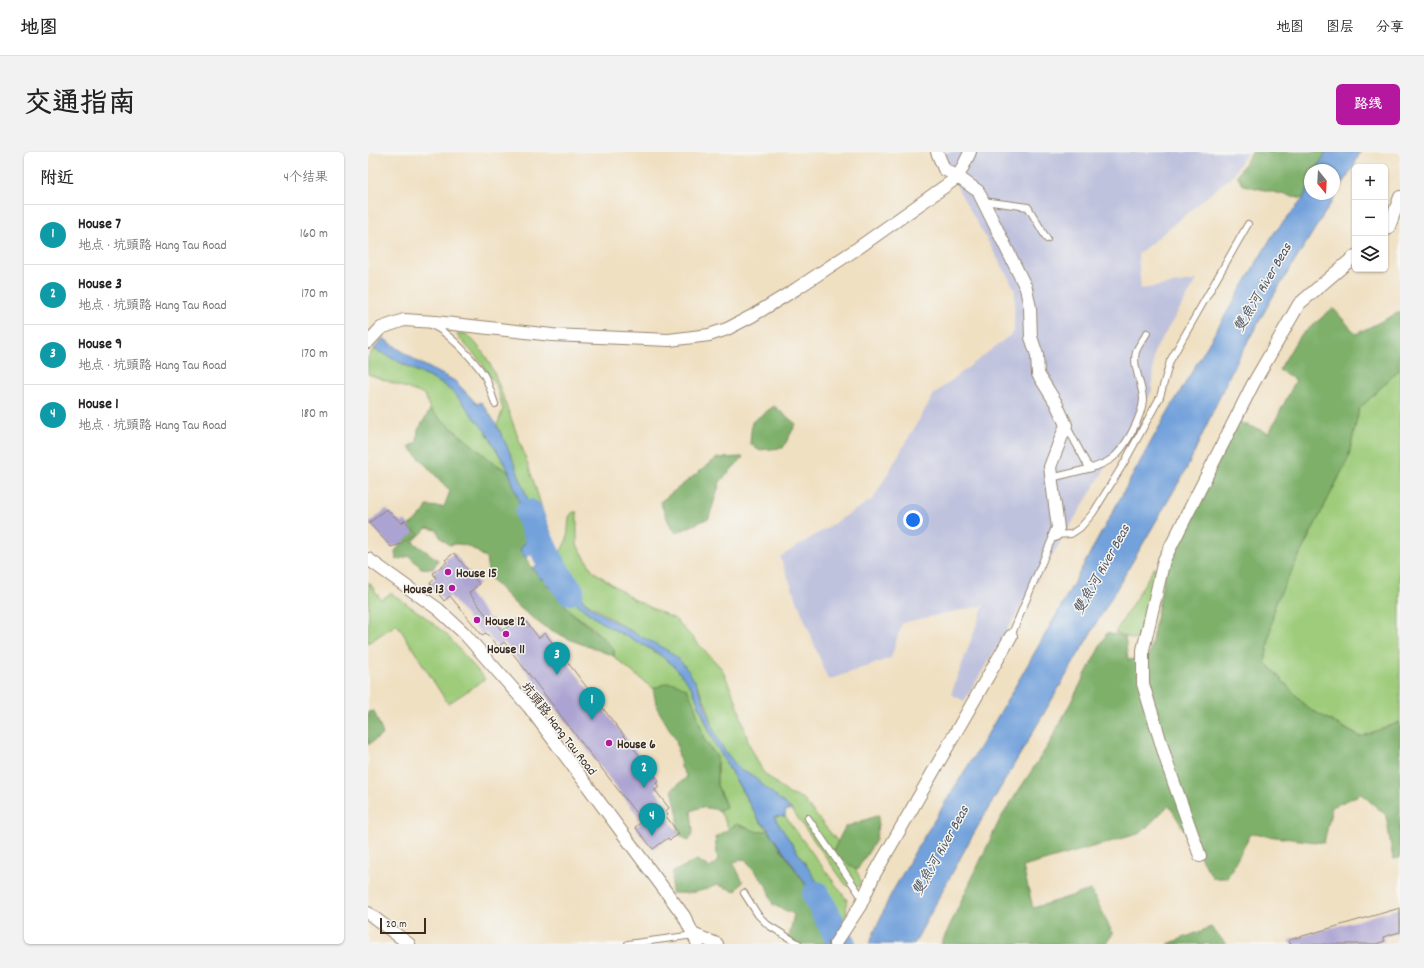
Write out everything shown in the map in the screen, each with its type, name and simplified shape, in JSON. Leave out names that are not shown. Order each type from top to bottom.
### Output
[{"type":"street","points":[[937,152],[944,169],[978,191],[1026,288],[1030,308],[1031,337],[1037,355],[1038,374],[1056,403],[1066,425],[1050,467],[1058,528],[1055,535]]},
{"type":"street","points":[[368,342],[381,328],[404,320],[552,335],[669,340],[710,335],[727,329],[752,316],[858,248],[958,177],[970,152]]},
{"type":"street","points":[[1388,228],[1400,197]]},
{"type":"street","points":[[1200,856],[1169,769],[1143,684],[1143,650],[1164,560],[1253,384],[1299,304],[1352,259]]},
{"type":"street","name":"坑頭路 Hang Tau Road","points":[[368,559],[438,609],[464,633],[529,707],[674,902],[696,939]]},
{"type":"street","points":[[835,944],[863,899],[874,875],[1011,636]]},
{"type":"street","points":[[368,913],[409,944]]},
{"type":"street","points":[[696,939],[717,944]]},
{"type":"lane","points":[[983,201],[1028,206],[1047,239]]},
{"type":"lane","points":[[1011,636],[1038,569],[1055,535],[1072,534],[1080,528],[1093,513],[1124,463],[1160,397],[1170,361],[1248,224]]},
{"type":"lane","points":[[423,321],[442,330],[455,342],[484,375],[496,404]]},
{"type":"lane","points":[[1051,478],[1101,465],[1116,456],[1123,447],[1141,413],[1143,399],[1135,359],[1136,351],[1147,333]]},
{"type":"lane","points":[[1066,425],[1088,466],[1092,468]]},
{"type":"lane","points":[[808,818],[863,899]]},
{"type":"lane","points":[[744,893],[758,915],[768,925],[799,944]]},
{"type":"lane","points":[[628,944],[696,939]]},
{"type":"shaded area","points":[[944,152],[1248,152],[1231,177],[1138,254],[1141,289],[1197,280],[1154,352],[1152,391],[964,701],[951,694],[984,605],[902,623],[891,658],[828,680],[780,557],[873,499],[934,394],[1014,332],[1015,289],[958,189]]},
{"type":"green space","points":[[1252,152],[1326,152],[1320,164],[1304,164],[1303,199],[1243,185],[1237,175]]},
{"type":"green space","points":[[1333,308],[1356,334],[1400,312],[1400,369],[1359,409],[1348,459],[1275,604],[1265,662],[1308,708],[1360,737],[1400,722],[1400,858],[1393,859],[1386,815],[1361,794],[1332,807],[1324,843],[1251,834],[1227,878],[1213,878],[1169,805],[1141,833],[1023,867],[1033,908],[1091,890],[1113,934],[1105,944],[941,944],[1000,819],[1049,744],[1107,633],[1125,637],[1128,660],[1149,657],[1167,560],[1234,420],[1269,433],[1296,380],[1279,370],[1298,338]]},
{"type":"green space","points":[[456,334],[466,334],[482,352],[493,370],[520,442],[540,501],[548,531],[541,531],[538,525],[497,425],[503,410],[497,387],[480,361]]},
{"type":"green space","points":[[374,349],[444,385],[457,396],[486,432],[509,472],[494,463],[430,410],[425,395],[368,374],[368,357]]},
{"type":"green space","points":[[1400,369],[1400,722],[1361,737],[1308,708],[1265,662],[1275,604],[1348,459],[1359,409]]},
{"type":"green space","points":[[774,406],[796,424],[783,448],[758,450],[750,443],[752,422]]},
{"type":"green space","points":[[430,410],[495,464],[509,472],[531,538],[520,549],[532,568],[571,612],[603,638],[614,650],[614,656],[571,640],[543,626],[515,604],[489,577],[486,558],[464,545],[449,545],[440,537],[437,530],[427,528],[413,542],[438,560],[433,569],[421,568],[409,556],[396,560],[395,551],[404,541],[401,530],[420,517],[427,506],[444,507],[450,491],[409,447],[417,442],[418,430]]},
{"type":"green space","points":[[743,457],[720,482],[709,518],[676,533],[669,523],[660,502],[717,458]]},
{"type":"green space","points":[[573,512],[577,512],[577,545],[593,571],[633,599],[675,619],[722,669],[736,700],[749,744],[763,772],[789,794],[802,798],[838,842],[832,853],[847,862],[856,870],[859,875],[860,886],[854,888],[846,885],[792,810],[749,773],[741,772],[721,746],[714,731],[707,706],[697,684],[682,663],[587,603],[572,590],[562,570],[560,553],[567,539],[569,517]]},
{"type":"green space","points":[[1154,568],[1160,569],[1142,642],[1115,633]]},
{"type":"green space","points":[[541,579],[551,579],[590,614],[612,629],[664,658],[681,673],[688,682],[698,702],[710,733],[726,763],[760,822],[768,830],[734,838],[719,810],[726,806],[717,785],[717,757],[704,739],[694,704],[666,683],[653,689],[614,657],[614,650],[593,628],[571,612]]},
{"type":"green space","points":[[369,582],[381,600],[391,593],[424,616],[446,634],[485,679],[448,704],[397,624],[368,643]]},
{"type":"green space","points":[[666,683],[675,683],[687,689],[694,704],[704,739],[717,757],[717,785],[726,807],[719,810],[701,807],[691,811],[693,831],[689,841],[677,833],[678,816],[672,789],[687,777],[681,767],[676,740],[657,708],[653,689]]},
{"type":"green space","points":[[374,711],[383,734],[368,745],[368,712]]},
{"type":"green space","points":[[879,815],[876,840],[857,870],[832,853],[845,827]]},
{"type":"green space","points":[[785,816],[847,900],[846,916],[839,923],[824,892],[774,817]]},
{"type":"green space","points":[[737,824],[758,832],[768,830],[813,896],[834,944],[793,944],[789,937],[794,914],[773,905],[766,885],[745,859],[733,862],[743,882],[736,891],[717,885],[694,892],[671,893],[673,872],[697,860],[710,868],[718,860],[715,837]]},
{"type":"green space","points":[[1211,927],[1226,944],[1168,944]]},
{"type":"water","points":[[1326,152],[1360,152],[1355,164],[1352,164],[1352,169],[1340,189],[1340,164],[1320,164]]},
{"type":"water","name":"雙魚河 River Beas","points":[[1304,197],[1304,200],[1333,200],[1272,298],[1231,372],[1186,470],[970,840],[914,944],[869,944],[890,896],[917,848],[987,735],[1054,619],[1158,429],[1274,233]]},
{"type":"water","points":[[383,338],[418,362],[455,381],[477,404],[481,402],[500,431],[507,446],[538,525],[541,530],[548,531],[553,542],[525,558],[520,549],[529,538],[530,533],[509,472],[486,432],[457,396],[444,385],[374,349]]},
{"type":"water","points":[[560,553],[566,564],[564,569],[568,582],[577,596],[626,629],[660,646],[682,663],[698,687],[716,737],[730,757],[741,771],[749,773],[792,810],[786,810],[785,816],[774,817],[824,892],[839,923],[828,933],[817,904],[809,890],[765,825],[760,822],[714,742],[692,688],[673,665],[656,652],[602,623],[583,609],[551,579],[541,579],[532,568]]},
{"type":"building","points":[[386,509],[402,523],[405,520],[414,533],[401,544],[391,547],[369,523]]},
{"type":"building","points":[[454,553],[479,584],[469,593],[490,620],[492,618],[502,631],[518,619],[521,622],[524,619],[539,638],[545,633],[659,781],[656,783],[659,787],[655,790],[669,808],[666,811],[668,814],[666,816],[679,834],[670,840],[668,838],[653,849],[635,827],[642,822],[639,817],[504,642],[498,647],[486,633],[482,635],[450,596],[444,601],[430,583],[436,578],[433,573],[447,562],[445,560]]},
{"type":"building","points":[[1400,908],[1400,932],[1383,937],[1385,941],[1376,944],[1290,944],[1289,940]]},
{"type":"waterway","points":[[529,513],[541,544],[551,564],[570,591]]},
{"type":"waterway","points":[[816,895],[842,944]]},
{"type":"place","name":"House 15","points":[[448,572]]},
{"type":"place","name":"House 13","points":[[452,588]]},
{"type":"place","name":"House 12","points":[[477,620]]},
{"type":"place","name":"House 11","points":[[506,634]]},
{"type":"place","name":"House 9","points":[[557,675]]},
{"type":"place","name":"House 7","points":[[592,720]]},
{"type":"place","name":"House 6","points":[[609,743]]},
{"type":"place","name":"House 3","points":[[644,788]]},
{"type":"place","name":"House 1","points":[[652,836]]}]
